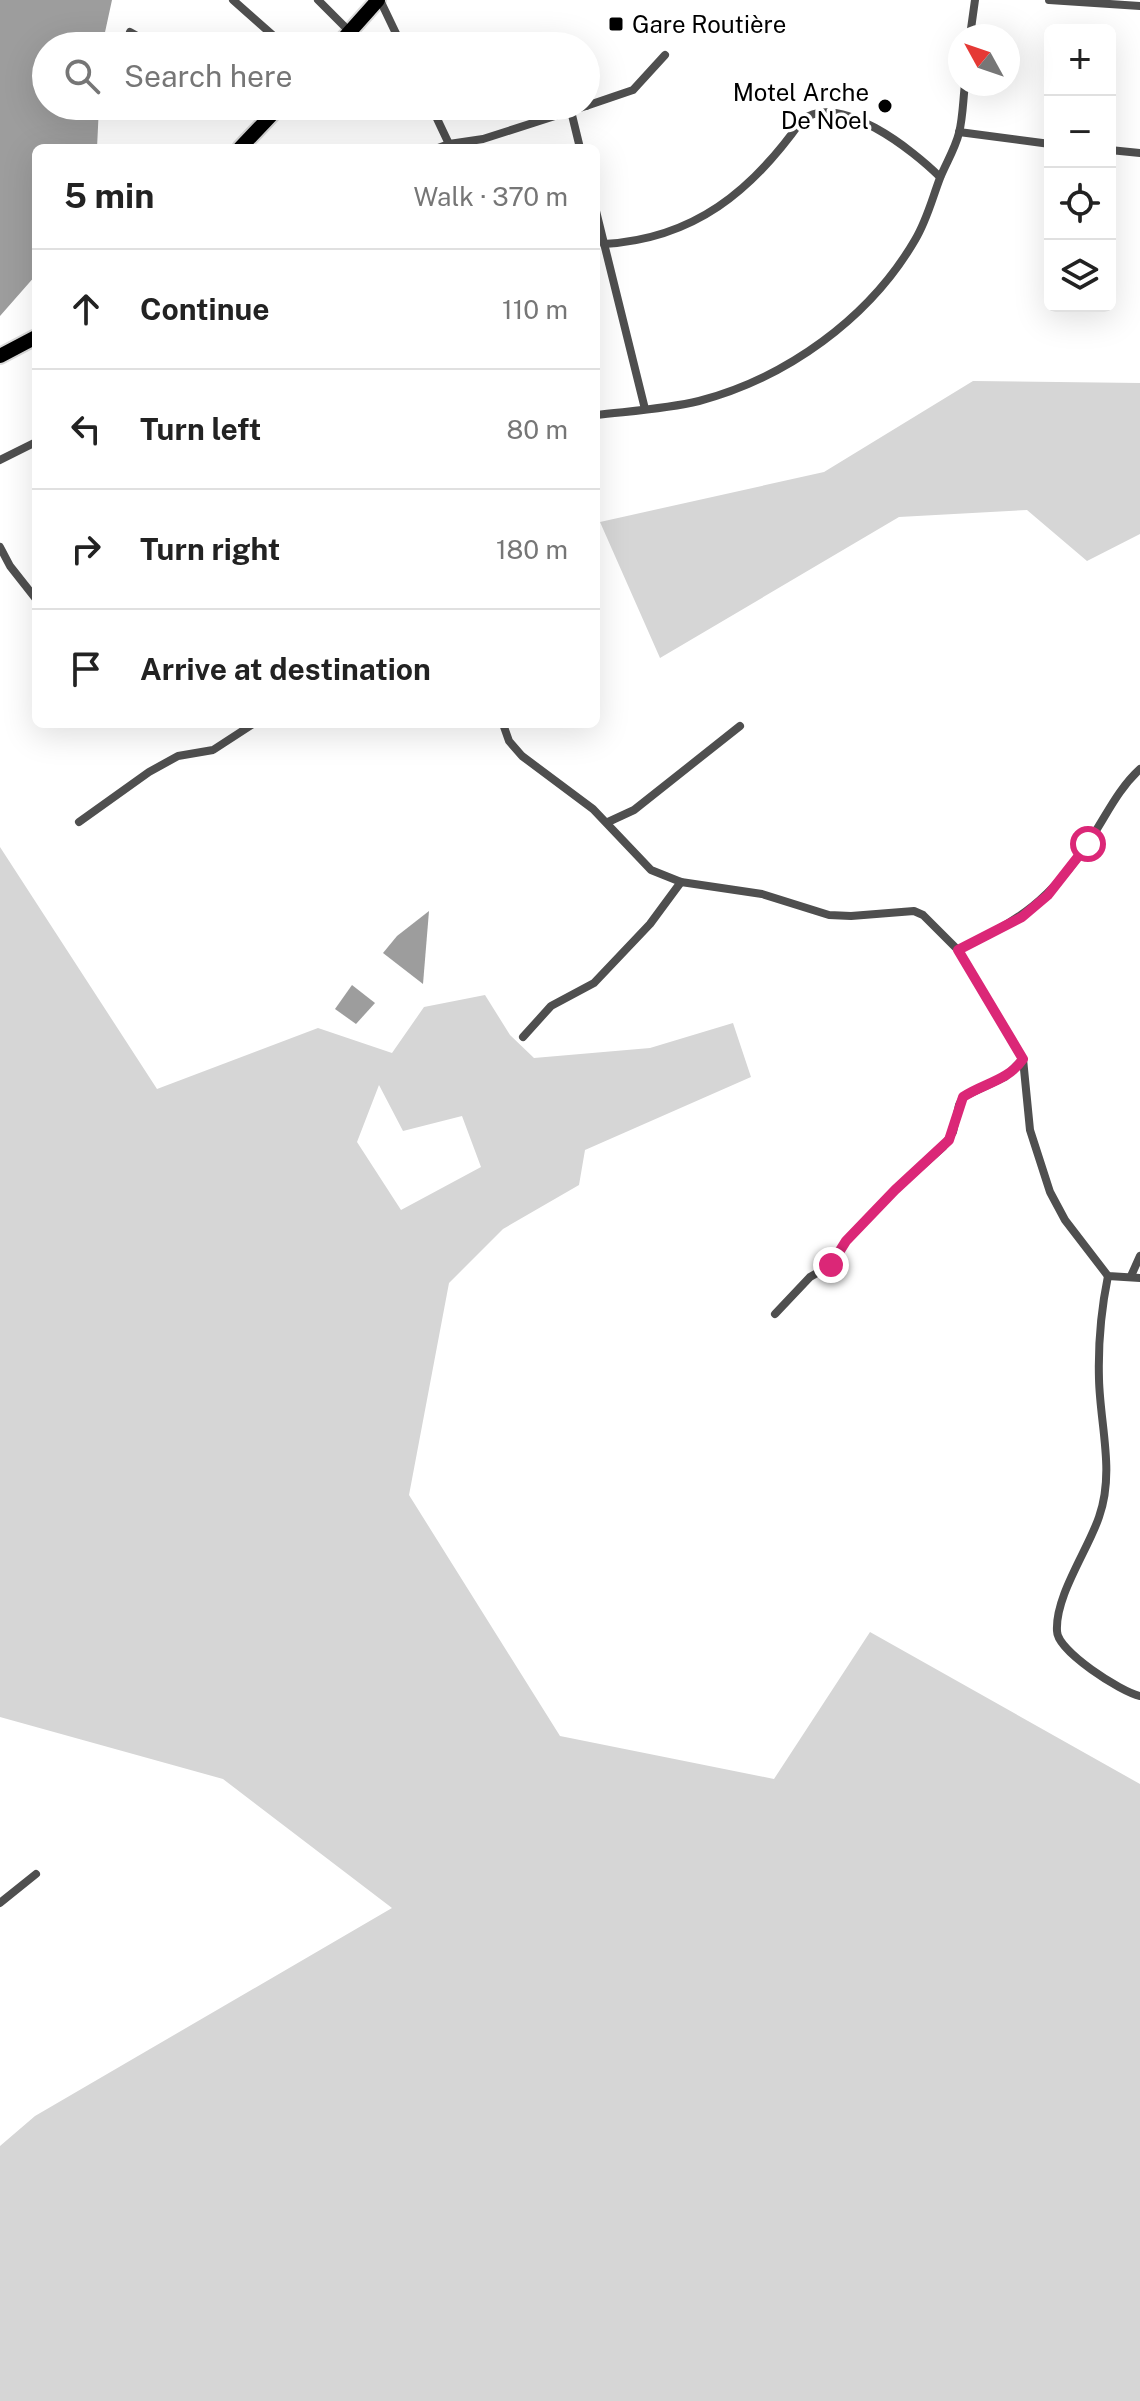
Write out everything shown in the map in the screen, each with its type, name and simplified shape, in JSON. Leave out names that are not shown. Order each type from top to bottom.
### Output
[{"type":"main road","points":[[350,32],[379,0]]},
{"type":"main road","points":[[243,144],[262,120]]},
{"type":"main road","points":[[0,356],[32,339]]},
{"type":"street","points":[[233,0],[269,32]]},
{"type":"street","points":[[318,0],[350,32]]},
{"type":"street","points":[[379,0],[395,32]]},
{"type":"street","points":[[972,24],[975,0]]},
{"type":"street","points":[[1049,0],[1140,6]]},
{"type":"street","points":[[600,101],[633,90],[665,55]]},
{"type":"street","points":[[600,415],[697,402],[762,379],[807,353],[874,295],[900,261],[928,215],[959,132],[964,96]]},
{"type":"street","points":[[604,244],[640,240],[707,215],[735,197],[765,167],[802,120],[823,111],[845,116],[886,134],[912,149],[940,177]]},
{"type":"street","points":[[438,120],[449,144],[483,139],[543,120]]},
{"type":"street","points":[[573,120],[579,144]]},
{"type":"street","points":[[959,132],[1044,143]]},
{"type":"street","points":[[1116,151],[1140,153]]},
{"type":"street","points":[[600,228],[645,409]]},
{"type":"street","points":[[0,460],[32,444]]},
{"type":"street","points":[[0,547],[10,566],[32,594]]},
{"type":"street","points":[[608,822],[634,810],[740,726]]},
{"type":"street","points":[[79,822],[149,772],[178,756],[213,750],[247,728]]},
{"type":"street","points":[[504,728],[509,741],[522,756],[608,822],[651,870],[681,882],[762,894],[829,915],[914,911],[923,915],[958,950],[1023,1059],[1030,1130],[1050,1192],[1065,1220],[1108,1276],[1100,1316],[1099,1380],[1107,1464],[1105,1492],[1099,1517],[1063,1597],[1056,1631],[1061,1644],[1085,1664],[1130,1694],[1140,1696]]},
{"type":"street","points":[[958,950],[1022,917],[1048,895],[1088,844],[1129,779],[1140,769]]},
{"type":"street","points":[[523,1037],[551,1006],[594,983],[650,924],[681,882]]},
{"type":"street","points":[[775,1314],[810,1277],[831,1265],[856,1231],[895,1190],[943,1147],[953,1132],[963,1097],[1005,1077],[1023,1059]]},
{"type":"street","points":[[1108,1276],[1136,1277],[1140,1256]]},
{"type":"street","points":[[0,1903],[36,1874]]},
{"type":"shaded area","points":[[0,0],[112,0],[105,32],[32,32],[32,120],[98,120],[97,144],[32,144],[32,280],[0,316]]},
{"type":"shaded area","points":[[973,381],[1140,383],[1140,534],[1087,561],[1027,510],[899,517],[660,658],[600,522],[824,472]]},
{"type":"shaded area","points":[[0,847],[157,1089],[318,1028],[392,1053],[424,1007],[485,995],[510,1035],[534,1058],[650,1048],[733,1023],[751,1077],[585,1150],[579,1185],[503,1229],[449,1283],[409,1495],[560,1736],[774,1779],[870,1632],[1140,1784],[1140,2401],[0,2401],[0,2146],[35,2116],[392,1908],[223,1779],[0,1717]],"holes":[[[379,1085],[403,1131],[462,1116],[481,1167],[401,1210],[357,1142]]]},
{"type":"shaded area","points":[[429,911],[423,984],[383,953],[397,936]]},
{"type":"shaded area","points":[[352,985],[375,1003],[356,1024],[335,1009]]},
{"type":"place","name":"Gare Routière","points":[[616,24]]},
{"type":"place","name":"Motel Arche De Noel","points":[[885,106]]},
{"type":"route","points":[[831,1265],[846,1241],[949,1140],[963,1097],[1005,1077],[1023,1059],[958,950],[1022,917],[1048,895],[1088,844]]}]
